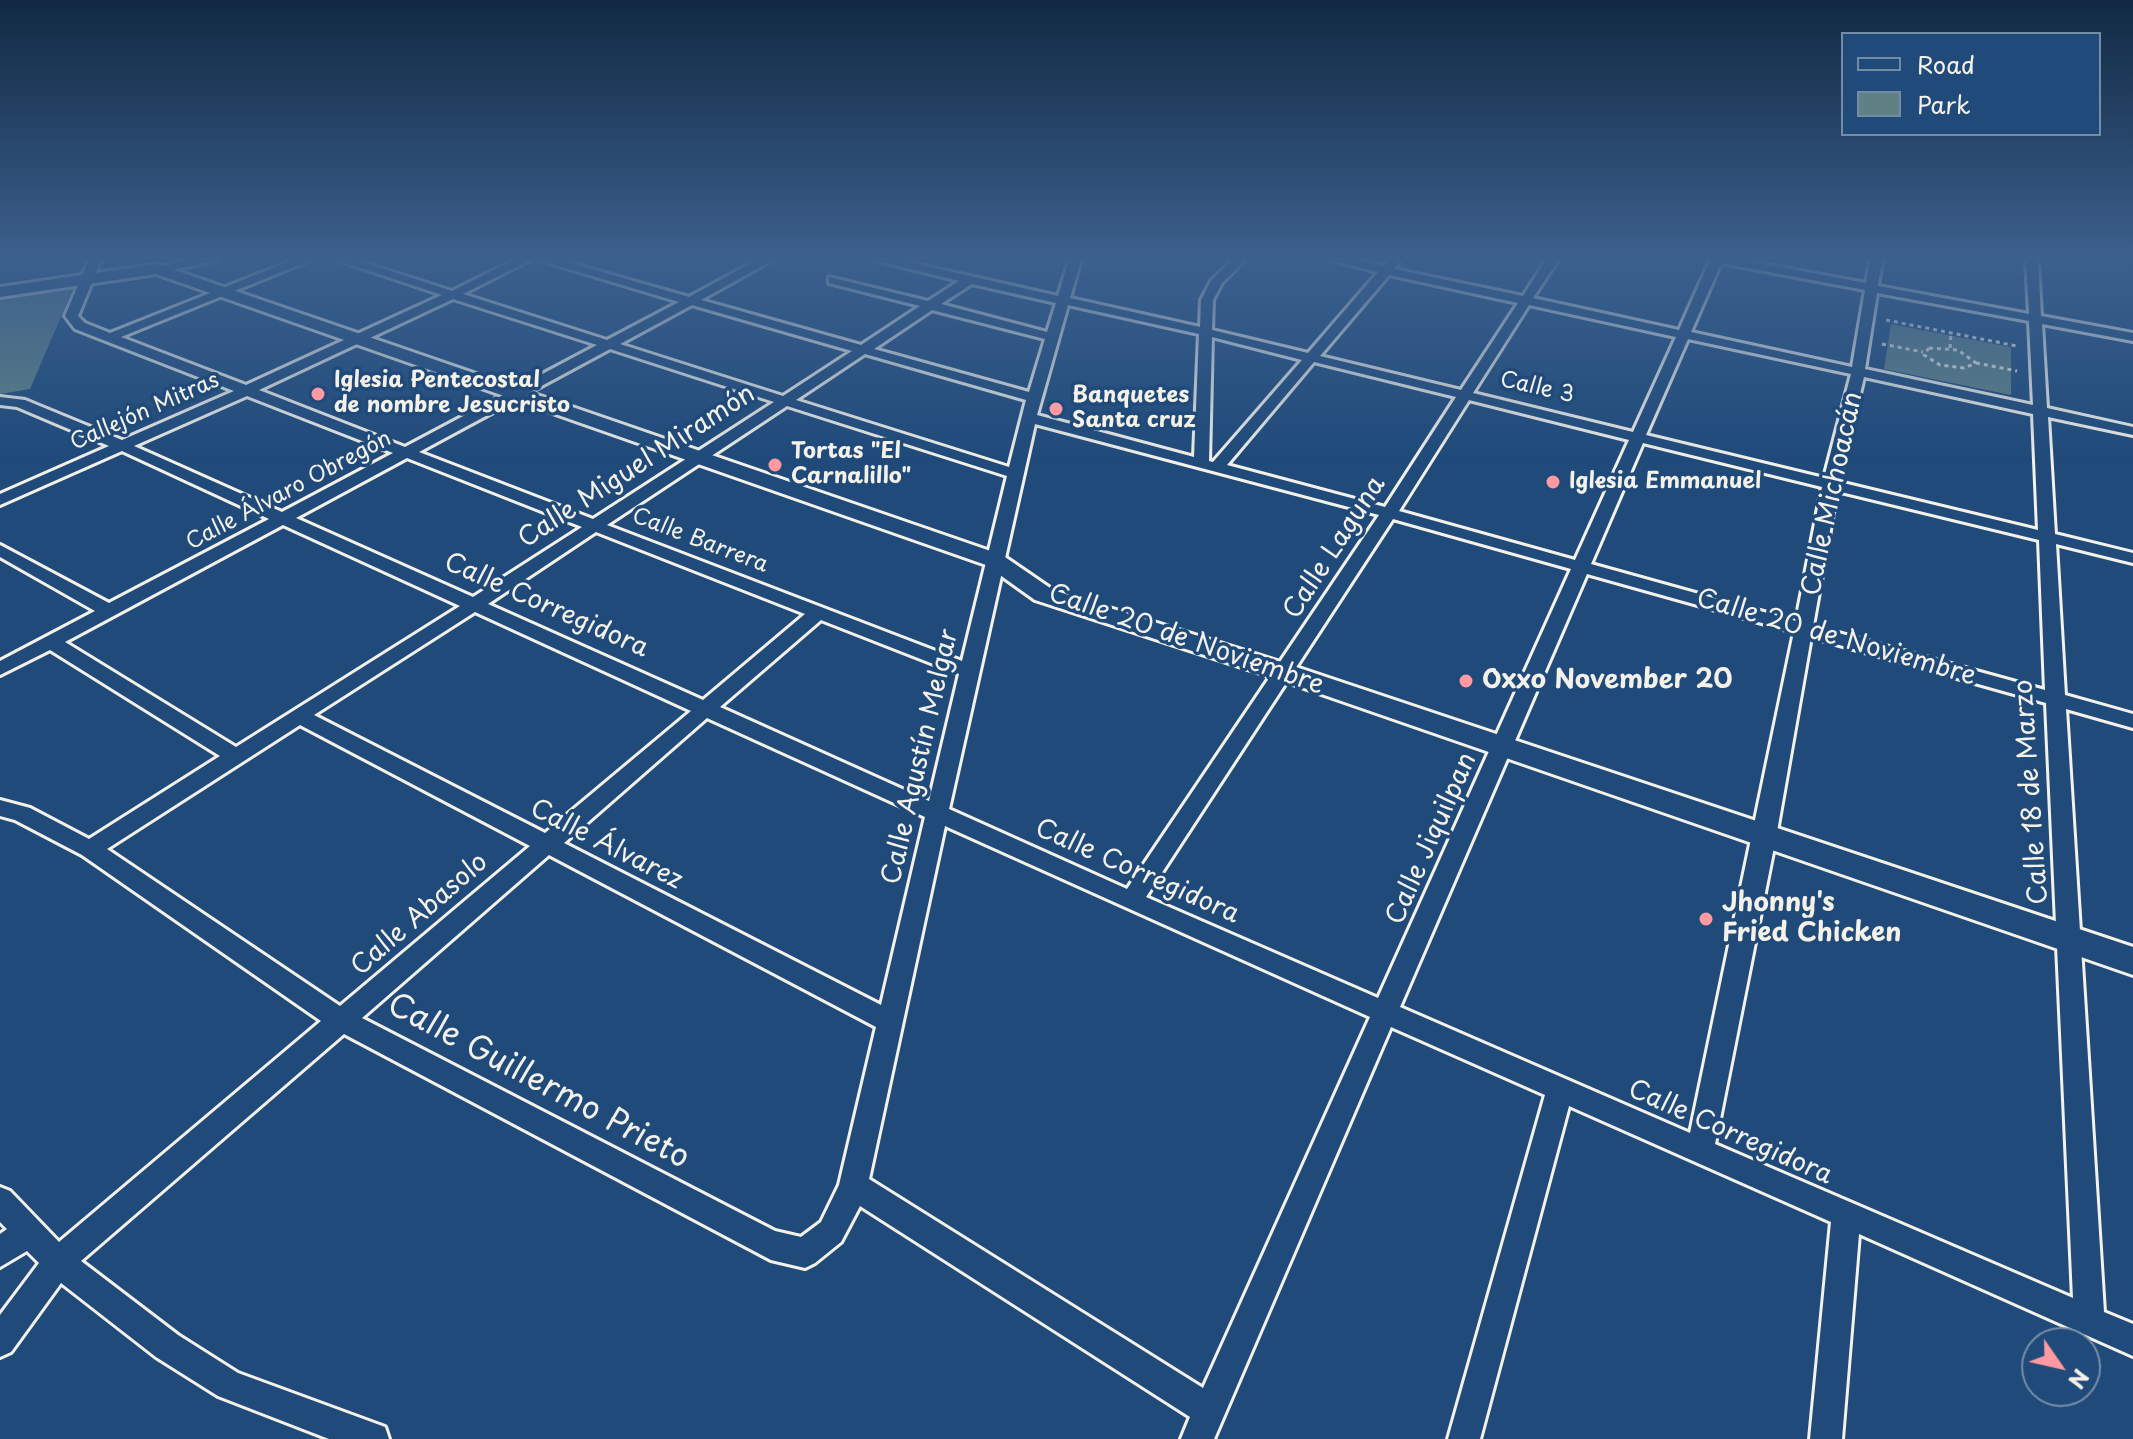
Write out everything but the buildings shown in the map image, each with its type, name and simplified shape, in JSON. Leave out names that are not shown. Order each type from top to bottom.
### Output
[{"type":"street","name":"Calle Barrera","points":[[88,327],[969,671]]},
{"type":"street","points":[[111,337],[136,327]]},
{"type":"street","name":"Calle 20 de Noviembre","points":[[323,327],[994,560],[1044,595],[1284,672],[2133,961]]},
{"type":"street","name":"Callejón Mitras","points":[[0,500],[387,327]]},
{"type":"street","points":[[558,327],[1015,474]]},
{"type":"street","name":"Calle Álvaro Obregón","points":[[0,669],[643,327]]},
{"type":"street","name":"Calle 20 de Noviembre","points":[[782,327],[861,350],[1209,465],[2133,721]]},
{"type":"street","name":"Calle Miguel Miramón","points":[[90,849],[475,604],[896,327]]},
{"type":"street","points":[[1013,327],[1052,337]]},
{"type":"street","name":"Calle Agustín Melgar","points":[[805,1253],[831,1232],[853,1185],[994,560],[1055,327]]},
{"type":"street","name":"Calle 3","points":[[1184,327],[1638,435],[2133,558]]},
{"type":"street","points":[[1206,327],[1209,465]]},
{"type":"street","points":[[1209,465],[1337,327]]},
{"type":"street","name":"Calle Laguna","points":[[1131,901],[1509,327]]},
{"type":"street","points":[[1646,327],[2133,431]]},
{"type":"street","name":"Calle Jiquilpan","points":[[1197,1439],[1686,327]]},
{"type":"street","name":"Calle Michoacán","points":[[1700,1151],[1806,628],[1831,482],[1866,327]]},
{"type":"street","name":"Calle 18 de Marzo","points":[[2035,327],[2089,1320]]},
{"type":"street","points":[[2079,327],[2133,337]]},
{"type":"street","name":"Calle Corregidora","points":[[0,401],[20,403],[122,446],[1131,901],[2133,1340]]},
{"type":"street","points":[[0,550],[109,611]]},
{"type":"street","name":"Calle Abasolo","points":[[0,1341],[58,1262],[820,611]]},
{"type":"street","points":[[51,642],[237,757]]},
{"type":"street","name":"Calle Álvarez","points":[[299,716],[889,1021]]},
{"type":"street","name":"Calle Guillermo Prieto","points":[[0,808],[22,814],[90,849],[273,977],[341,1020],[771,1245],[790,1253],[805,1253]]},
{"type":"street","points":[[1464,1439],[1560,1089]]},
{"type":"street","points":[[853,1185],[1208,1410]]},
{"type":"street","points":[[0,1201],[58,1262],[167,1346],[229,1385],[373,1439]]},
{"type":"street","points":[[1826,1439],[1846,1214]]},
{"type":"street","points":[[0,1252],[28,1232]]},
{"type":"path","points":[[1880,357],[1885,327]]},
{"type":"path","points":[[1922,327],[2017,346]]},
{"type":"path","points":[[2016,332],[2017,385]]},
{"type":"path","points":[[1950,348],[1951,333]]},
{"type":"path","points":[[1882,344],[1923,352],[1933,362],[1948,367],[1970,367],[1976,363]]},
{"type":"path","points":[[1923,352],[1929,348],[1950,348],[1971,356],[1976,363],[2017,371]]},
{"type":"green space","points":[[0,327],[56,327],[30,389],[0,394]]},
{"type":"green space","points":[[1891,327],[1907,327],[2011,347],[2011,395],[1884,369]]},
{"type":"place","name":"Iglesia Pentecostal de nombre Jesucristo","points":[[318,394]]},
{"type":"place","name":"Banquetes Santa cruz","points":[[1056,409]]},
{"type":"place","name":"Tortas \"El Carnalillo\"","points":[[775,465]]},
{"type":"place","name":"Iglesia Emmanuel","points":[[1553,482]]},
{"type":"place","name":"Oxxo November 20","points":[[1466,681]]},
{"type":"place","name":"Jhonny's Fried Chicken","points":[[1706,919]]}]
